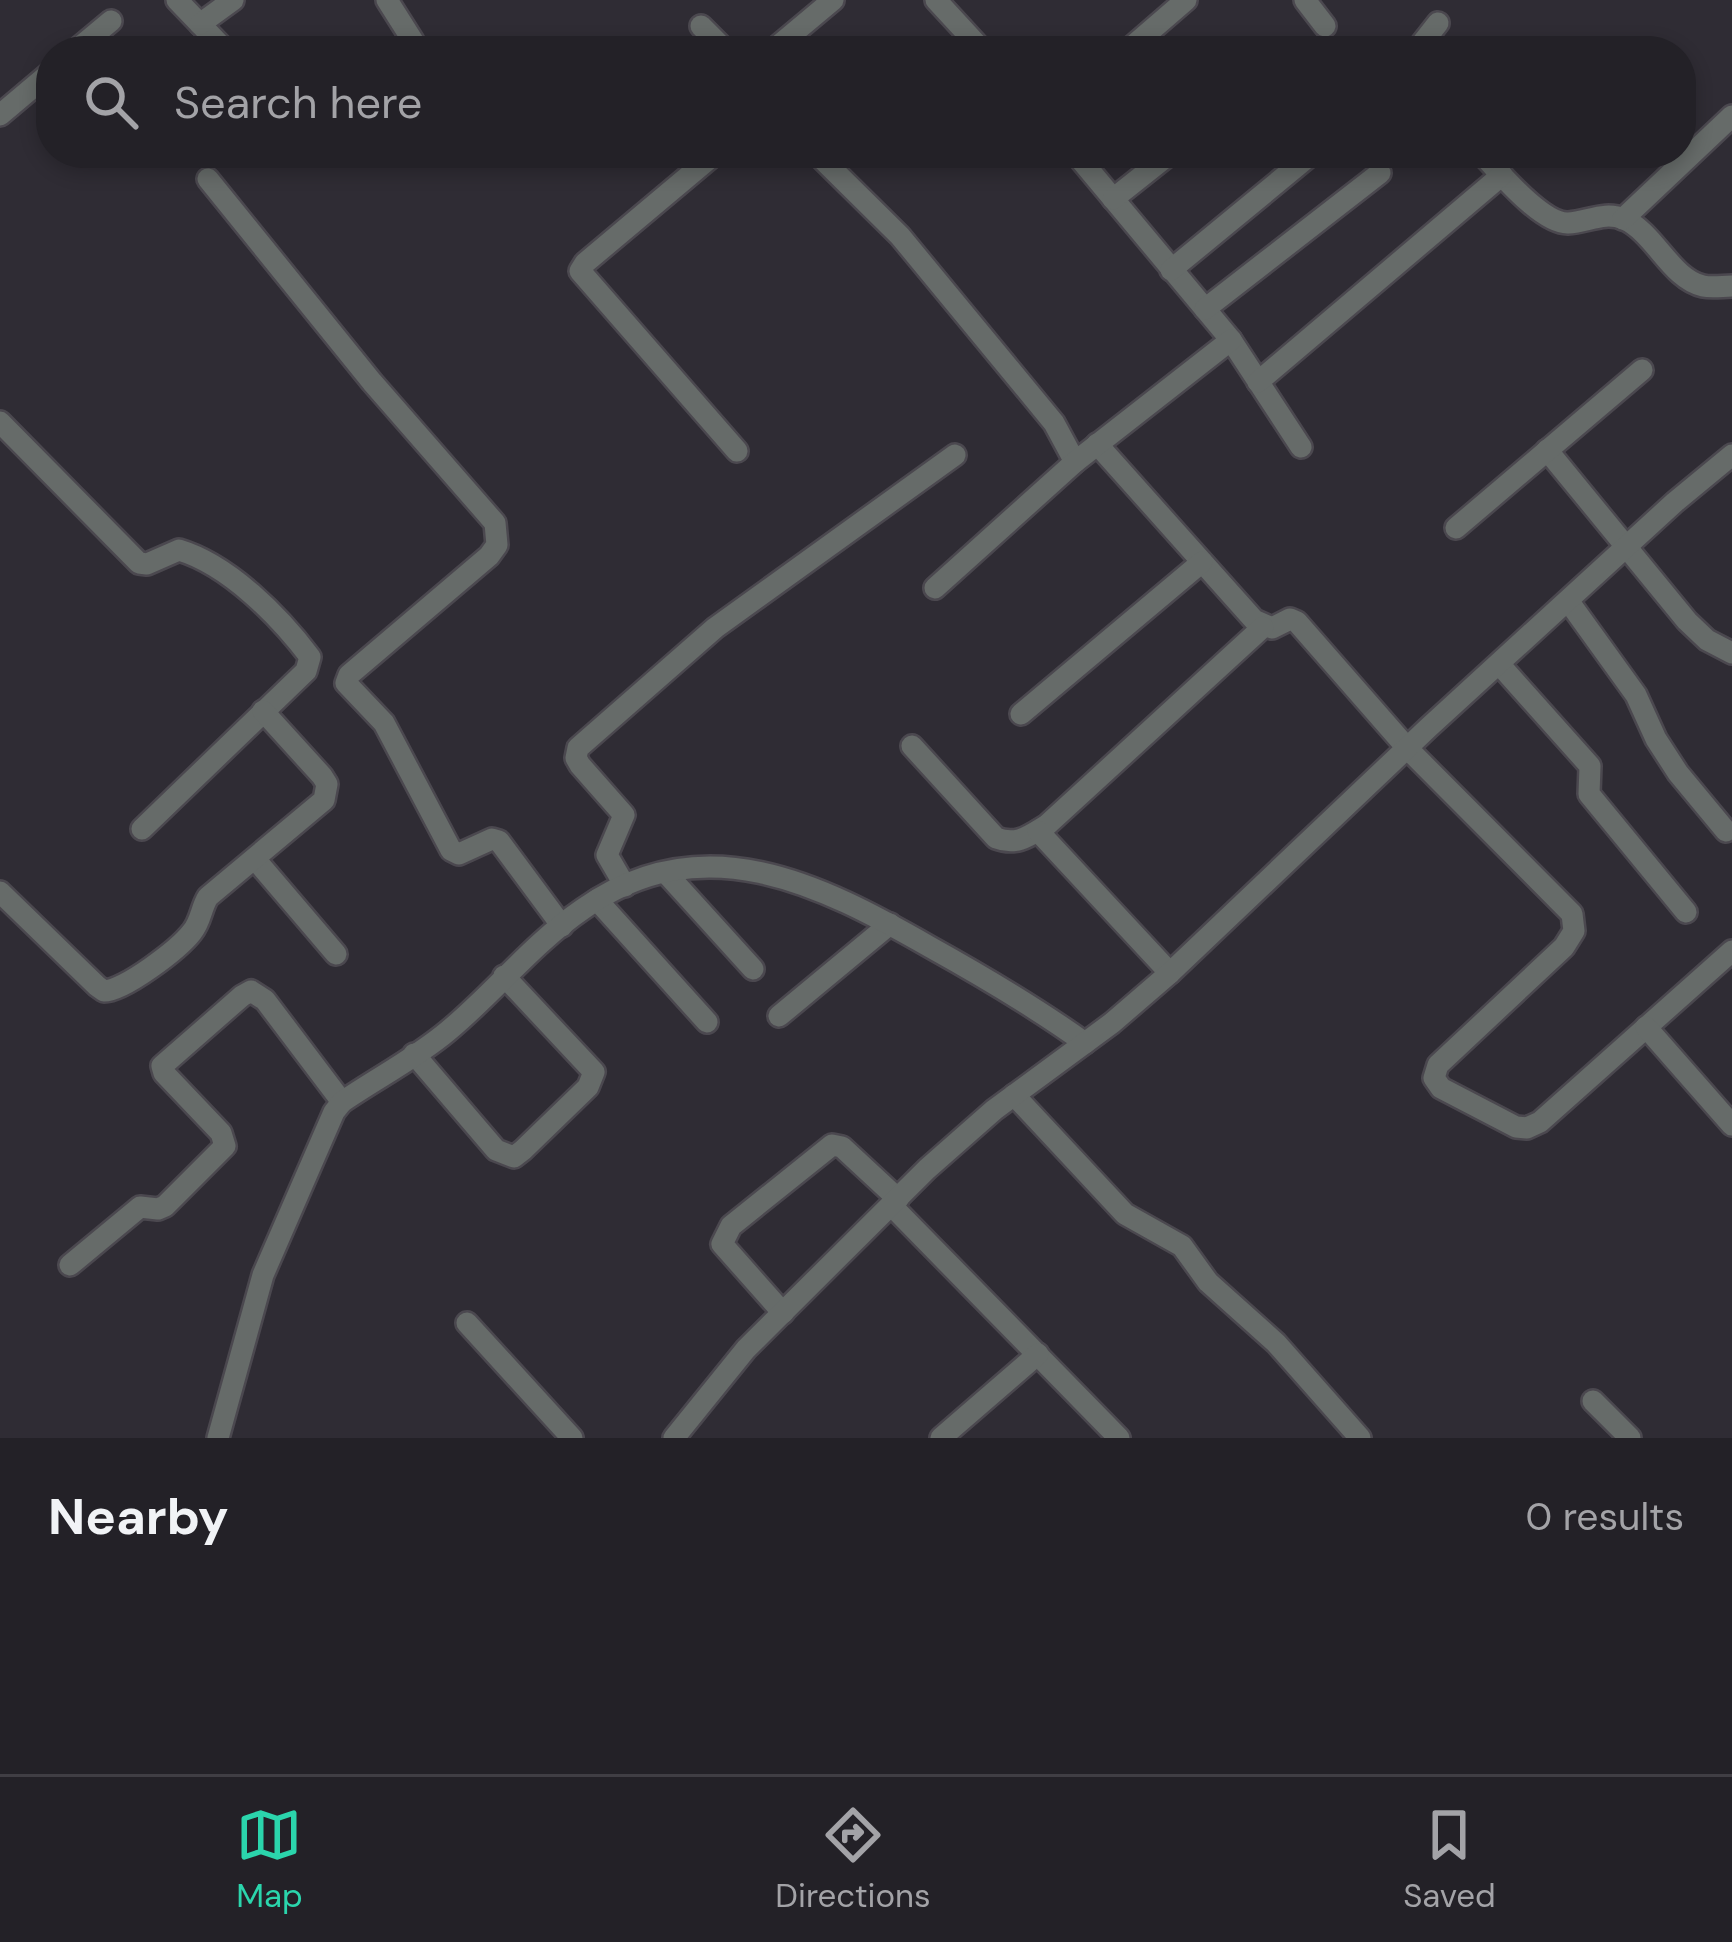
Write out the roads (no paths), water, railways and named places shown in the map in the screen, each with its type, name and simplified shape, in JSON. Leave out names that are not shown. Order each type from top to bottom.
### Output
[{"type":"street","points":[[177,0],[212,36]]},
{"type":"street","points":[[200,24],[232,0]]},
{"type":"street","points":[[387,0],[410,36]]},
{"type":"street","points":[[790,36],[833,0]]},
{"type":"street","points":[[936,0],[969,36]]},
{"type":"street","points":[[1144,36],[1186,0]]},
{"type":"street","points":[[1305,0],[1325,26]]},
{"type":"street","points":[[94,36],[111,21]]},
{"type":"street","points":[[1428,36],[1438,23]]},
{"type":"street","points":[[701,26],[709,36]]},
{"type":"street","points":[[0,115],[36,85]]},
{"type":"street","points":[[1696,150],[1732,116]]},
{"type":"street","points":[[698,168],[580,271],[737,452]]},
{"type":"street","points":[[832,168],[900,236],[1054,423],[1075,462]]},
{"type":"street","points":[[1087,168],[1231,340],[1300,447]]},
{"type":"street","points":[[1113,199],[1152,168]]},
{"type":"street","points":[[1172,270],[1295,168]]},
{"type":"street","points":[[1495,168],[1549,218],[1566,224],[1608,215],[1623,219],[1640,229],[1689,279],[1702,286],[1732,286]]},
{"type":"street","points":[[1623,219],[1677,168]]},
{"type":"street","points":[[1205,309],[1380,173]]},
{"type":"street","points":[[1258,382],[1502,176]]},
{"type":"street","points":[[208,179],[372,382],[495,523],[499,534],[489,556],[349,675],[346,683]]},
{"type":"street","points":[[934,589],[1075,462],[1231,340]]},
{"type":"street","points":[[1456,528],[1642,370]]},
{"type":"street","points":[[0,422],[139,563],[179,550],[214,563],[303,648],[311,663],[346,683],[384,723],[451,850],[459,854],[491,839],[500,842],[562,926]]},
{"type":"street","points":[[1097,444],[1263,627],[1290,619],[1297,622],[1408,749],[1572,914],[1574,931],[1564,947],[1438,1065],[1434,1078],[1441,1088],[1504,1122],[1527,1128],[1540,1122],[1729,958]]},
{"type":"street","points":[[1547,450],[1687,621],[1707,640],[1732,653]]},
{"type":"street","points":[[674,1438],[746,1348],[895,1202],[1014,1095],[1170,973],[1732,454]]},
{"type":"street","points":[[625,886],[607,856],[623,815],[580,765],[578,748],[715,628],[955,455]]},
{"type":"street","points":[[1021,714],[1202,562]]},
{"type":"street","points":[[1569,602],[1636,695],[1678,773],[1726,831]]},
{"type":"street","points":[[912,746],[996,838],[1024,840],[1263,627]]},
{"type":"street","points":[[142,829],[311,663]]},
{"type":"street","points":[[1500,665],[1590,766],[1588,794],[1686,911]]},
{"type":"street","points":[[0,892],[97,986],[112,992],[184,940],[200,920],[208,897],[324,800],[322,776],[263,712]]},
{"type":"street","points":[[1038,831],[1170,973]]},
{"type":"street","points":[[255,859],[336,954]]},
{"type":"street","points":[[218,1438],[263,1275],[325,1130],[342,1102],[447,1032],[562,926],[625,886],[666,873],[724,866],[760,871],[829,892],[1036,1007],[1084,1043]]},
{"type":"street","points":[[666,873],[753,970]]},
{"type":"street","points":[[597,900],[707,1022]]},
{"type":"street","points":[[778,1016],[890,924]]},
{"type":"street","points":[[414,1054],[496,1150],[514,1157],[523,1150],[588,1087],[594,1072],[504,976]]},
{"type":"street","points":[[70,1265],[140,1208],[164,1206],[225,1146],[221,1133],[162,1066],[242,996],[251,992],[265,1000],[342,1102]]},
{"type":"street","points":[[1646,1027],[1732,1125]]},
{"type":"street","points":[[1014,1095],[1125,1214],[1181,1246],[1208,1282],[1276,1343],[1360,1438]]},
{"type":"street","points":[[782,1313],[722,1244],[731,1226],[832,1145],[842,1147],[1119,1438]]},
{"type":"street","points":[[467,1323],[572,1438]]},
{"type":"street","points":[[941,1438],[1038,1354]]},
{"type":"street","points":[[1593,1401],[1630,1438]]}]
